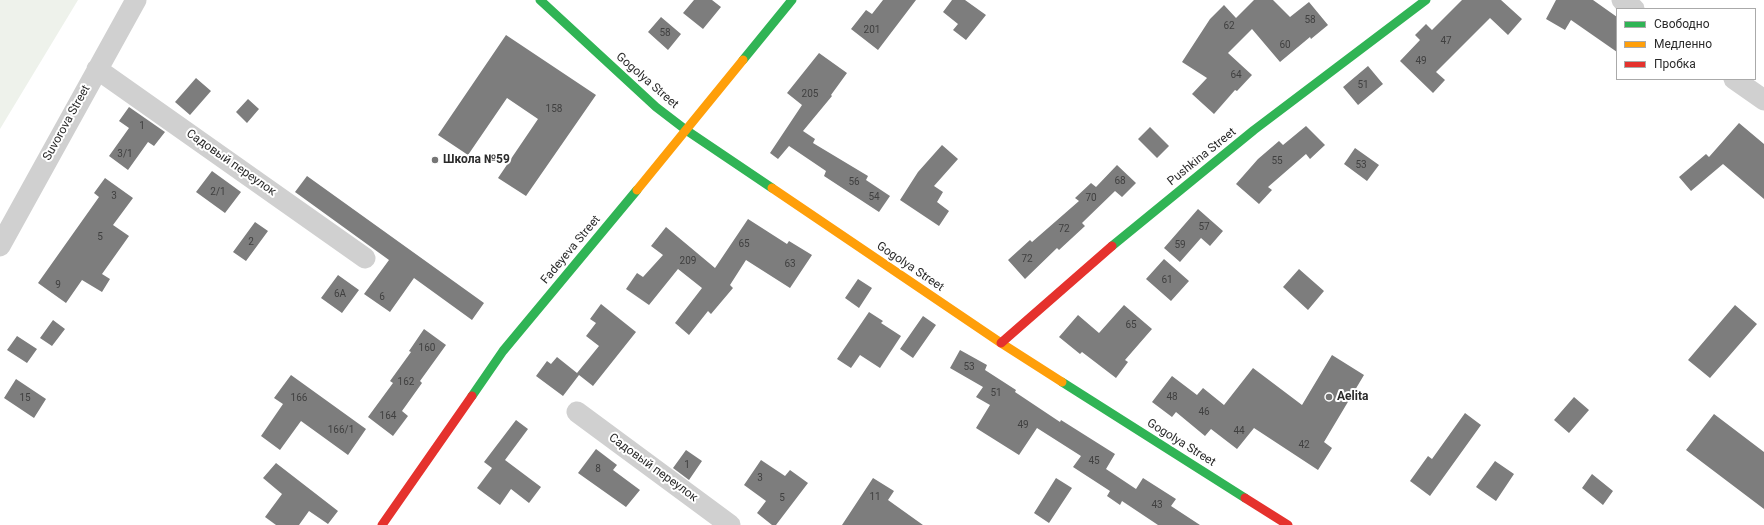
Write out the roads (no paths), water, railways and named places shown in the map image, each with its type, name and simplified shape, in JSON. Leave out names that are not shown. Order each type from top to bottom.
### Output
[{"type":"main road","name":"Gogolya Street","points":[[540,0],[656,107],[686,130],[1001,343],[1288,525]]},
{"type":"main road","name":"Fadeyeva Street","points":[[382,525],[503,351],[792,0]]},
{"type":"main road","name":"Pushkina Street","points":[[1001,343],[1102,254],[1254,130],[1426,0]]},
{"type":"street","name":"Suvorova Street","points":[[0,246],[136,0]]},
{"type":"street","points":[[1622,0],[1633,8]]},
{"type":"street","name":"Садовый переулок","points":[[97,69],[365,258]]},
{"type":"street","points":[[1735,80],[1764,100]]},
{"type":"street","name":"Садовый переулок","points":[[576,412],[730,525]]},
{"type":"place","name":"Школа №59","points":[[435,160]]},
{"type":"place","name":"Aelita","points":[[1329,397]]}]
